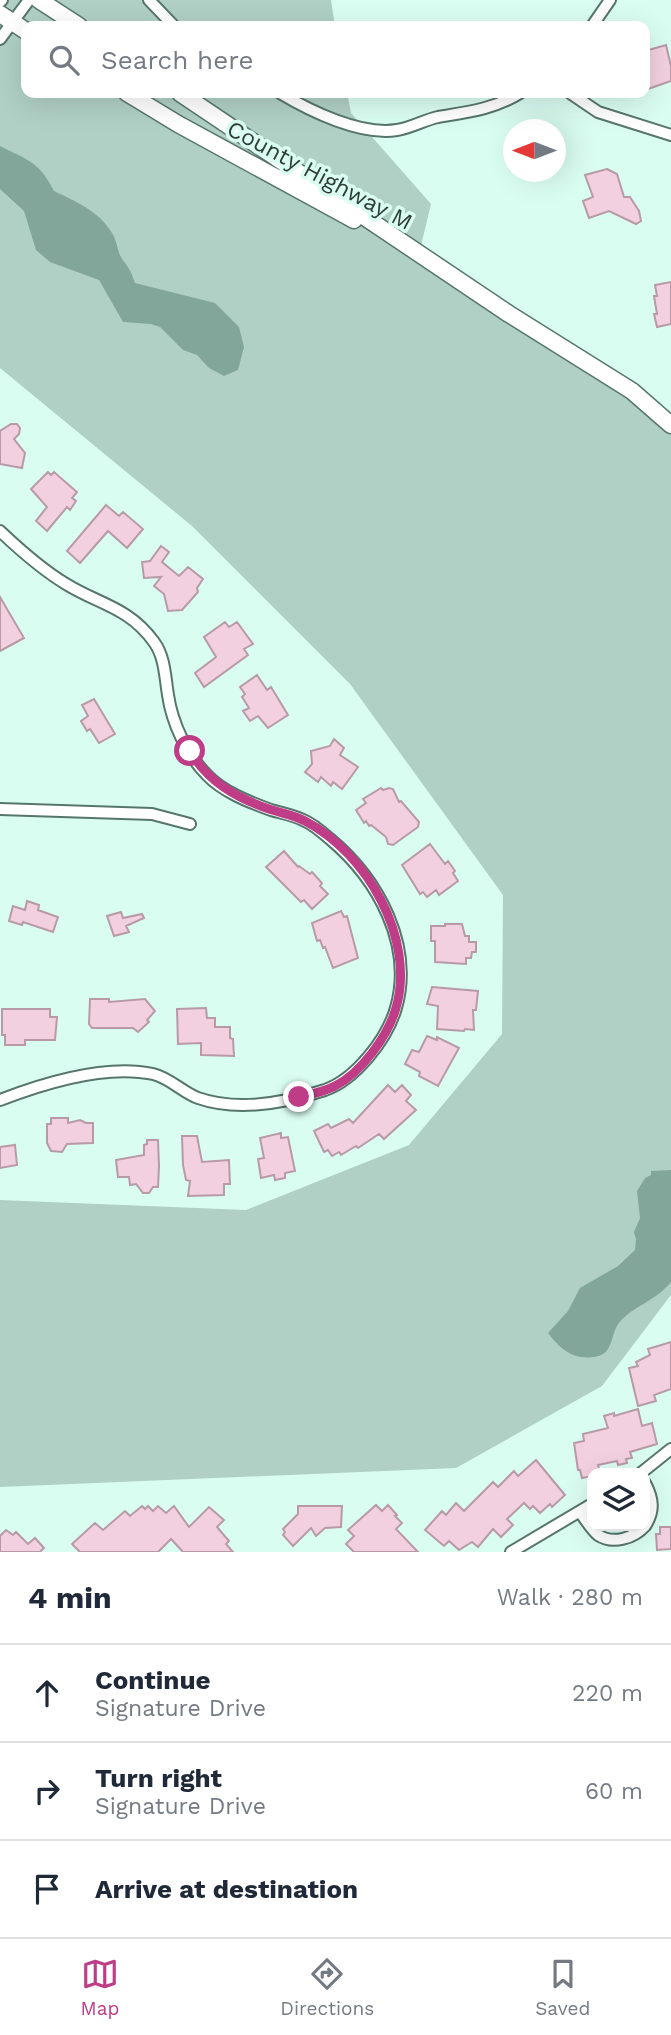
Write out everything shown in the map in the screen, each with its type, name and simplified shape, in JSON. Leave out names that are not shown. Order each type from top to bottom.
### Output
[{"type":"main road","points":[[39,0],[71,21]]},
{"type":"main road","points":[[6,18],[21,28]]},
{"type":"main road","name":"County Highway M","points":[[135,98],[291,187],[419,254]]},
{"type":"main road","name":"County Highway M","points":[[187,98],[419,254],[632,391],[671,425]]},
{"type":"street","points":[[0,39],[6,18],[29,0]]},
{"type":"street","points":[[149,0],[169,21]]},
{"type":"street","points":[[595,21],[610,0]]},
{"type":"street","points":[[288,98],[303,107],[374,132],[400,130],[434,118],[482,110],[512,98]]},
{"type":"street","points":[[577,98],[598,112],[671,135]]},
{"type":"street","points":[[0,531],[66,584],[111,604],[148,633],[157,646],[164,666],[172,714],[197,763],[207,775],[229,792],[303,820],[349,856],[376,890],[388,915],[397,942],[400,979],[395,1013],[376,1047],[347,1077],[336,1086],[323,1091],[263,1104],[222,1103],[196,1098],[162,1077],[122,1070],[31,1088],[0,1100]]},
{"type":"street","points":[[0,809],[152,814],[190,824]]},
{"type":"street","points":[[648,1468],[671,1449]]},
{"type":"street","points":[[650,1495],[653,1510],[650,1516]]},
{"type":"street","points":[[511,1552],[587,1507]]},
{"type":"street","points":[[580,1512],[587,1521]]},
{"type":"street","points":[[595,1531],[600,1537],[613,1540],[639,1531]]},
{"type":"shaded area","points":[[331,0],[334,21],[21,21],[21,98],[348,98],[351,113],[431,204],[419,254],[671,425],[671,1295],[602,1386],[456,1468],[0,1487],[0,1200],[246,1210],[409,1145],[502,1034],[503,895],[350,684],[192,526],[0,368],[0,2]]},
{"type":"shaded area","points":[[0,146],[32,162],[43,173],[54,191],[86,207],[107,225],[135,283],[215,303],[239,327],[244,347],[238,370],[224,376],[209,368],[197,355],[183,350],[160,327],[123,322],[99,280],[50,262],[36,250],[24,211],[0,189]]},
{"type":"shaded area","points":[[671,1170],[671,1282],[624,1317],[617,1326],[607,1351],[596,1357],[573,1355],[557,1344],[548,1333],[568,1311],[580,1288],[618,1266],[635,1250],[634,1232],[640,1218],[637,1191],[645,1178],[651,1175],[651,1171]]},
{"type":"building","points":[[666,45],[671,81],[650,88],[650,50]]},
{"type":"building","points":[[607,169],[617,174],[624,197],[630,197],[639,211],[641,221],[636,224],[609,211],[589,218],[583,201],[593,197],[585,175]]},
{"type":"building","points":[[671,282],[671,324],[657,327],[654,314],[657,314],[655,285]]},
{"type":"building","points":[[11,424],[17,424],[20,428],[14,439],[25,453],[22,468],[0,464],[0,431]]},
{"type":"building","points":[[48,472],[51,475],[54,472],[77,492],[72,498],[76,501],[70,510],[67,507],[47,531],[36,521],[47,507],[31,489]]},
{"type":"building","points":[[106,505],[119,516],[123,512],[143,529],[127,548],[108,531],[80,563],[67,551]]},
{"type":"building","points":[[161,546],[169,552],[162,562],[179,576],[188,567],[203,579],[197,588],[198,592],[182,610],[168,611],[164,594],[154,586],[161,577],[144,578],[142,562],[150,561]]},
{"type":"building","points":[[0,597],[24,638],[0,651]]},
{"type":"building","points":[[225,622],[229,627],[237,622],[253,644],[244,649],[248,655],[204,687],[195,673],[216,657],[204,637]]},
{"type":"building","points":[[257,675],[267,690],[271,687],[288,715],[268,728],[258,716],[250,721],[243,711],[249,708],[242,697],[245,694],[240,687]]},
{"type":"building","points":[[94,699],[115,734],[99,743],[81,721],[88,716],[82,705]]},
{"type":"building","points":[[334,739],[344,748],[340,755],[358,767],[342,789],[333,782],[331,786],[321,777],[318,782],[305,772],[312,764],[311,751],[330,746]]},
{"type":"building","points":[[381,788],[393,789],[399,802],[401,801],[419,822],[418,827],[393,845],[388,844],[386,837],[366,821],[364,823],[356,810],[366,803],[363,799]]},
{"type":"building","points":[[430,844],[445,864],[448,861],[458,881],[439,895],[436,890],[427,897],[423,892],[420,894],[402,865]]},
{"type":"building","points":[[284,851],[298,867],[310,874],[312,872],[328,894],[312,909],[304,900],[301,902],[266,867]]},
{"type":"building","points":[[27,901],[39,905],[38,910],[58,917],[53,932],[23,922],[22,925],[9,921],[13,906],[25,910]]},
{"type":"building","points":[[341,911],[344,917],[347,916],[358,958],[333,968],[325,947],[323,948],[320,940],[317,941],[312,923]]},
{"type":"building","points":[[121,912],[123,918],[142,914],[144,918],[126,926],[129,932],[114,936],[107,916]]},
{"type":"building","points":[[462,924],[465,936],[469,936],[469,942],[476,942],[476,952],[472,952],[471,958],[466,958],[466,964],[435,962],[435,941],[431,941],[431,926]]},
{"type":"building","points":[[432,987],[478,991],[476,1010],[473,1010],[474,1030],[437,1029],[438,1006],[427,1004]]},
{"type":"building","points":[[90,999],[109,999],[109,1002],[145,999],[155,1011],[147,1020],[149,1022],[138,1032],[133,1028],[92,1028],[89,1024]]},
{"type":"building","points":[[206,1008],[207,1018],[215,1018],[215,1027],[230,1027],[234,1056],[201,1055],[201,1043],[178,1044],[177,1009]]},
{"type":"building","points":[[2,1009],[50,1009],[50,1017],[57,1017],[55,1040],[25,1040],[25,1045],[5,1045],[5,1035],[2,1035]]},
{"type":"building","points":[[427,1036],[437,1040],[437,1037],[459,1048],[438,1086],[419,1076],[420,1072],[405,1064],[412,1050],[419,1052]]},
{"type":"building","points":[[388,1085],[395,1092],[402,1085],[411,1095],[406,1101],[416,1110],[384,1139],[379,1134],[341,1155],[339,1152],[332,1156],[328,1150],[324,1152],[314,1131],[328,1124],[331,1128],[349,1119],[353,1123]]},
{"type":"building","points":[[51,1118],[68,1118],[68,1123],[80,1120],[93,1123],[93,1143],[67,1144],[62,1152],[51,1151],[47,1143],[47,1124],[51,1124]]},
{"type":"building","points":[[281,1133],[281,1138],[288,1137],[295,1171],[285,1173],[285,1178],[275,1180],[274,1175],[261,1178],[258,1159],[264,1158],[260,1138]]},
{"type":"building","points":[[182,1136],[197,1136],[202,1162],[229,1160],[230,1184],[224,1184],[224,1195],[188,1196],[190,1181],[186,1180],[183,1165]]},
{"type":"building","points":[[147,1140],[158,1140],[158,1187],[153,1187],[149,1193],[143,1193],[136,1184],[130,1185],[129,1177],[118,1177],[116,1160],[144,1155]]},
{"type":"building","points":[[15,1145],[17,1165],[0,1168],[0,1147]]},
{"type":"building","points":[[671,1342],[671,1389],[654,1395],[656,1401],[638,1406],[629,1368],[638,1366],[636,1362],[650,1355],[648,1349]]},
{"type":"building","points":[[638,1409],[642,1426],[652,1423],[657,1444],[630,1452],[632,1458],[626,1459],[627,1463],[618,1465],[617,1461],[598,1465],[599,1468],[587,1468],[587,1477],[582,1478],[578,1470],[574,1443],[584,1441],[583,1434],[608,1428],[604,1416],[614,1413],[614,1416]]},
{"type":"building","points":[[536,1460],[565,1495],[552,1507],[550,1504],[540,1513],[533,1506],[530,1509],[524,1503],[507,1519],[513,1525],[501,1537],[493,1529],[478,1547],[472,1542],[459,1550],[449,1541],[444,1546],[425,1530],[442,1511],[446,1515],[456,1503],[464,1511],[493,1482],[498,1487],[514,1471],[518,1476]]},
{"type":"building","points":[[376,1505],[382,1511],[388,1505],[397,1515],[395,1516],[402,1523],[396,1529],[418,1552],[354,1552],[346,1544],[354,1536],[348,1530]]},
{"type":"building","points":[[142,1506],[145,1509],[148,1506],[153,1511],[158,1506],[166,1513],[174,1506],[189,1527],[209,1507],[224,1520],[217,1527],[229,1541],[226,1544],[233,1552],[183,1552],[171,1539],[158,1552],[80,1552],[72,1544],[95,1523],[103,1530],[125,1511],[130,1516]]},
{"type":"building","points":[[298,1506],[342,1506],[341,1527],[325,1528],[316,1536],[311,1528],[293,1546],[283,1535],[283,1529],[298,1514]]},
{"type":"building","points":[[660,1527],[671,1527],[671,1549],[657,1550],[656,1534],[660,1534]]},
{"type":"building","points":[[6,1530],[13,1535],[16,1532],[28,1544],[35,1538],[44,1548],[40,1552],[0,1552],[0,1536]]},
{"type":"route","points":[[190,751],[197,763],[218,785],[247,800],[303,820],[342,849],[376,890],[397,942],[400,961],[399,998],[382,1039],[371,1055],[336,1086],[299,1097]]}]
